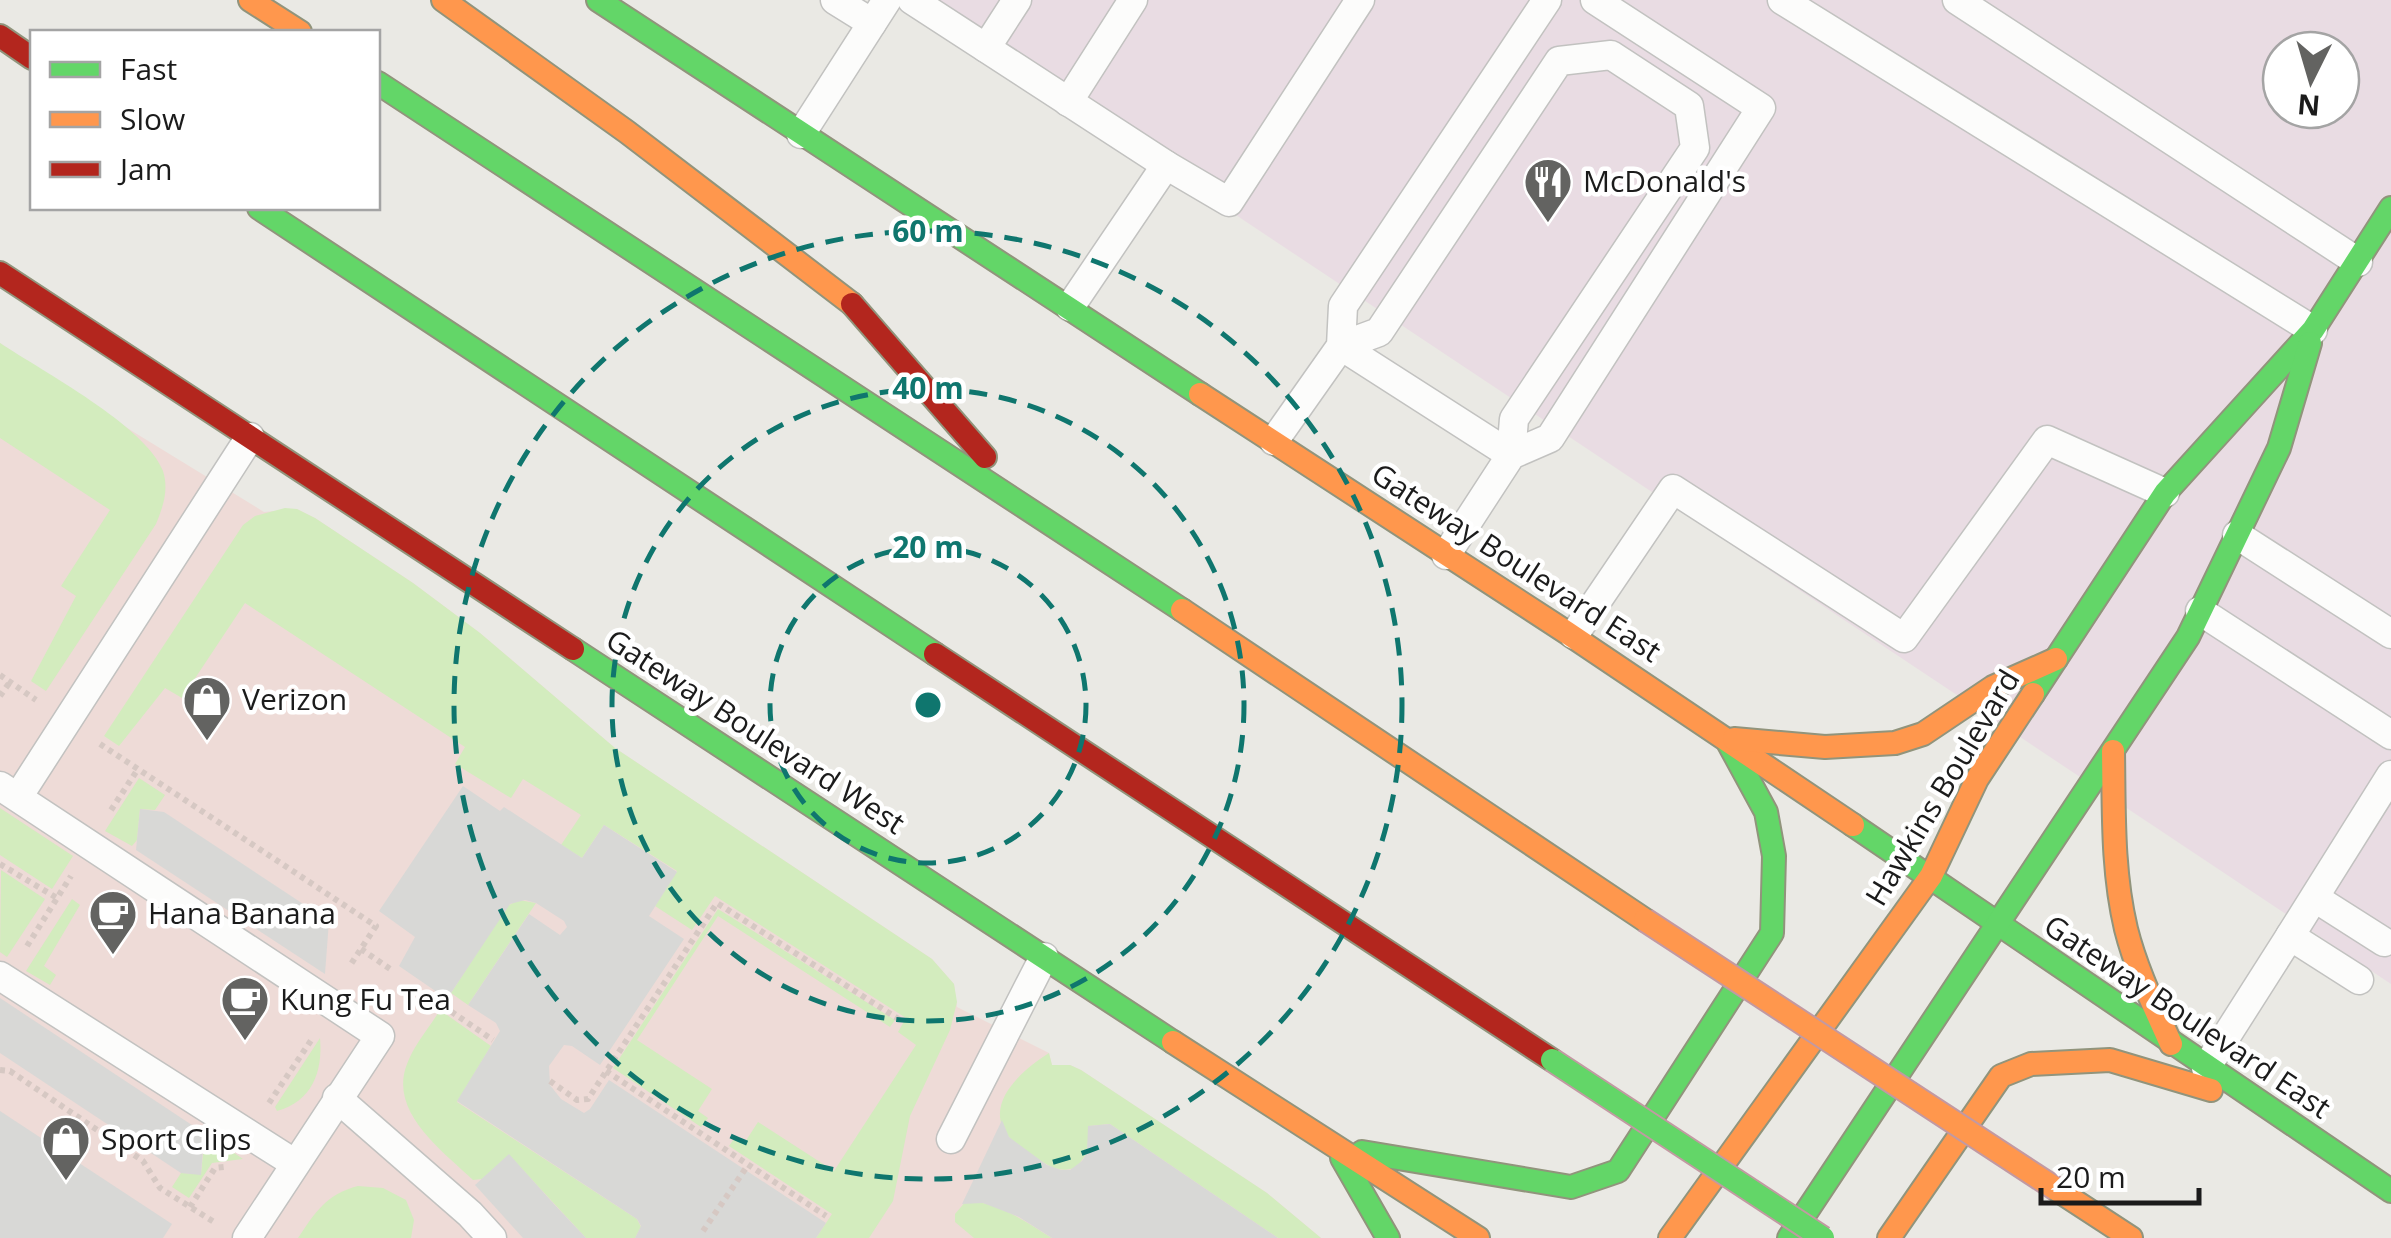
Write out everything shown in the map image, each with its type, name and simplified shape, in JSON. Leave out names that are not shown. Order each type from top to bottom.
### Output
[{"type":"main road","points":[[250,0],[297,30]]},
{"type":"main road","points":[[442,0],[627,132],[846,297],[1030,508]]},
{"type":"main road","name":"Gateway Boulevard East","points":[[598,0],[1574,635],[2391,1191]]},
{"type":"main road","points":[[0,36],[30,57]]},
{"type":"main road","points":[[380,84],[1030,508],[1645,920],[2131,1238]]},
{"type":"main road","name":"Hawkins Boulevard","points":[[1670,1238],[1931,876],[1976,779],[2165,493],[2313,330],[2391,208]]},
{"type":"main road","points":[[262,210],[1823,1238]]},
{"type":"main road","name":"Gateway Boulevard West","points":[[0,273],[1334,1148],[1478,1238]]},
{"type":"main road","name":"Hawkins Boulevard","points":[[1789,1238],[2188,636],[2279,448],[2313,330]]},
{"type":"main road","points":[[1726,738],[1794,746],[1884,744],[1911,739],[1957,715],[1986,692],[2058,658]]},
{"type":"main road","points":[[1334,1148],[1554,1185],[1585,1184],[1618,1171],[1772,934],[1776,897],[1774,856],[1766,812],[1726,738]]},
{"type":"main road","points":[[2114,751],[2116,868],[2126,928],[2144,984],[2171,1044]]},
{"type":"main road","points":[[1889,1238],[2001,1076],[2031,1064],[2110,1060],[2257,1103]]},
{"type":"main road","points":[[1334,1148],[1364,1192],[1388,1238]]},
{"type":"lane","points":[[801,134],[879,11],[835,0]]},
{"type":"lane","points":[[912,0],[1229,202],[1360,0]]},
{"type":"lane","points":[[986,48],[1017,0]]},
{"type":"lane","points":[[1068,102],[1133,0]]},
{"type":"lane","points":[[1274,442],[1341,346],[1344,306],[1547,0]]},
{"type":"lane","points":[[1512,455],[1550,438],[1761,108],[1594,0]]},
{"type":"lane","points":[[1782,0],[2313,330]]},
{"type":"lane","points":[[1958,0],[2358,262]]},
{"type":"lane","points":[[1341,346],[1379,332],[1559,61],[1611,55],[1689,106],[1694,148],[1514,419],[1512,455],[1446,555]]},
{"type":"lane","points":[[1070,308],[1166,165]]},
{"type":"lane","points":[[1341,346],[1512,455]]},
{"type":"lane","points":[[247,1238],[380,1036],[9,792],[250,437]]},
{"type":"lane","points":[[1574,635],[1673,490],[1904,638],[2047,440],[2165,493]]},
{"type":"lane","points":[[2237,535],[2391,634]]},
{"type":"lane","points":[[2200,611],[2391,735]]},
{"type":"lane","points":[[2206,1068],[2388,788]]},
{"type":"lane","points":[[2314,898],[2384,942]]},
{"type":"lane","points":[[2290,936],[2359,980]]},
{"type":"lane","points":[[951,1138],[1044,957]]},
{"type":"lane","points":[[9,968],[294,1163]]},
{"type":"lane","points":[[338,1098],[492,1238]]},
{"type":"path","points":[[0,675],[38,701]]},
{"type":"path","points":[[0,696],[10,682]]},
{"type":"path","points":[[100,744],[376,926],[339,982]]},
{"type":"path","points":[[101,824],[138,769]]},
{"type":"path","points":[[9,968],[80,863]]},
{"type":"path","points":[[0,864],[57,898]]},
{"type":"path","points":[[550,1082],[583,1101],[716,902],[900,1020]]},
{"type":"path","points":[[361,949],[393,971]]},
{"type":"path","points":[[443,1006],[493,1040]]},
{"type":"path","points":[[266,1108],[319,1030]]},
{"type":"path","points":[[0,1070],[10,1071],[143,1161],[160,1188],[216,1223]]},
{"type":"path","points":[[606,1070],[826,1216]]},
{"type":"path","points":[[703,1231],[748,1165]]},
{"type":"path","points":[[190,1207],[215,1168],[230,1166]]},
{"type":"shaded area","points":[[913,0],[2391,0],[2391,984]]},
{"type":"shaded area","points":[[0,343],[264,512],[297,509],[413,583],[480,633],[615,748],[932,959],[954,984],[957,1007],[1049,1053],[1052,1065],[1070,1065],[1081,1070],[1267,1193],[1321,1238],[0,1238]]},
{"type":"shaded area","points":[[463,786],[500,811],[504,807],[582,858],[604,825],[677,872],[649,916],[684,939],[600,1065],[572,1046],[564,1045],[549,1066],[550,1085],[561,1099],[584,1113],[609,1080],[826,1223],[816,1238],[635,1238],[641,1226],[637,1219],[457,1101],[500,1031],[496,1023],[468,1005],[529,914],[560,935],[567,927],[536,903],[525,900],[510,904],[447,999],[399,966],[415,937],[379,911]]},
{"type":"shaded area","points":[[140,809],[164,812],[329,921],[325,974],[136,850]]},
{"type":"shaded area","points":[[0,998],[204,1133],[201,1175],[181,1173],[0,1053]]},
{"type":"shaded area","points":[[0,1111],[172,1224],[163,1238],[0,1238]]},
{"type":"shaded area","points":[[1002,1120],[1009,1137],[1047,1165],[1061,1170],[1070,1170],[1087,1153],[1088,1126],[1110,1124],[1278,1238],[1052,1238],[1019,1217],[983,1203],[962,1204]]},
{"type":"shaded area","points":[[509,1154],[586,1238],[523,1238],[475,1185]]},
{"type":"green space","points":[[0,343],[115,418],[153,454],[165,478],[156,524],[46,691],[31,681],[76,596],[61,586],[110,510],[0,438]]},
{"type":"green space","points":[[285,508],[315,518],[413,583],[480,633],[615,748],[932,959],[954,984],[957,1002],[950,1030],[910,1116],[893,1201],[869,1238],[816,1238],[832,1214],[729,1146],[736,1136],[745,1142],[758,1122],[834,1171],[916,1045],[898,1032],[906,1018],[715,896],[692,930],[655,906],[677,871],[604,825],[582,858],[561,845],[581,815],[523,779],[511,798],[455,764],[465,747],[245,603],[182,698],[165,688],[119,746],[104,736],[243,525],[255,516]]},
{"type":"green space","points":[[139,778],[165,795],[155,810],[140,809],[137,840],[132,846],[105,831]]},
{"type":"green space","points":[[0,808],[73,856],[52,889],[0,855]]},
{"type":"green space","points":[[1,870],[45,899],[7,957],[0,952]]},
{"type":"green space","points":[[72,899],[80,905],[44,966],[56,975],[50,985],[26,971]]},
{"type":"green space","points":[[519,900],[536,903],[468,1005],[451,993],[507,906]]},
{"type":"green space","points":[[718,909],[895,1020],[890,1027],[718,916],[637,1040],[712,1089],[698,1111],[708,1118],[701,1127],[613,1068]]},
{"type":"green space","points":[[440,1010],[491,1046],[457,1102],[637,1219],[641,1227],[635,1238],[586,1238],[509,1155],[482,1179],[473,1180],[422,1129],[405,1098],[403,1082],[410,1057]]},
{"type":"green space","points":[[320,1038],[313,1084],[299,1100],[277,1111],[275,1107]]},
{"type":"green space","points":[[1049,1053],[1052,1065],[1070,1065],[1081,1070],[1267,1193],[1321,1238],[1278,1238],[1110,1124],[1089,1126],[1087,1153],[1077,1167],[1059,1169],[1039,1160],[1008,1136],[1001,1124],[1000,1111],[1003,1099],[1019,1077]]},
{"type":"green space","points":[[215,1140],[243,1159],[212,1163],[189,1198],[172,1187],[181,1173],[201,1174],[204,1143]]},
{"type":"green space","points":[[358,1186],[383,1188],[406,1200],[414,1220],[411,1238],[298,1238],[323,1205]]},
{"type":"green space","points":[[966,1201],[1000,1208],[1052,1238],[974,1238],[955,1222],[955,1214]]},
{"type":"traffic: fast","points":[[598,0],[1200,394]]},
{"type":"traffic: fast","points":[[380,84],[1182,610]]},
{"type":"traffic: fast","points":[[2033,694],[2165,493],[2313,330],[2391,208]]},
{"type":"traffic: fast","points":[[262,210],[935,654]]},
{"type":"traffic: fast","points":[[1789,1238],[2188,637],[2279,448],[2310,343]]},
{"type":"traffic: fast","points":[[573,649],[1173,1042]]},
{"type":"traffic: fast","points":[[1362,1152],[1571,1187],[1618,1171],[1772,933],[1774,856],[1766,812],[1729,744]]},
{"type":"traffic: fast","points":[[1853,825],[2391,1191]]},
{"type":"traffic: fast","points":[[1552,1060],[1823,1238]]},
{"type":"traffic: fast","points":[[1342,1158],[1388,1238]]},
{"type":"traffic: slow","points":[[250,0],[297,30]]},
{"type":"traffic: slow","points":[[443,0],[627,132],[852,304]]},
{"type":"traffic: slow","points":[[1200,394],[1853,825]]},
{"type":"traffic: slow","points":[[1182,610],[1645,920]]},
{"type":"traffic: slow","points":[[1734,739],[1825,747],[1895,743],[1923,734],[1993,687],[2056,659]]},
{"type":"traffic: slow","points":[[1670,1238],[1931,876],[1977,779],[2033,694]]},
{"type":"traffic: slow","points":[[2113,751],[2121,907],[2135,958],[2171,1044]]},
{"type":"traffic: slow","points":[[1645,920],[2056,1189]]},
{"type":"traffic: slow","points":[[1173,1042],[1478,1238]]},
{"type":"traffic: slow","points":[[1889,1238],[2001,1076],[2031,1064],[2110,1060],[2211,1090]]},
{"type":"traffic: slow","points":[[2056,1189],[2131,1238]]},
{"type":"traffic: jam","points":[[0,36],[30,57]]},
{"type":"traffic: jam","points":[[0,273],[573,649]]},
{"type":"traffic: jam","points":[[852,304],[985,457]]},
{"type":"traffic: jam","points":[[935,654],[1552,1060]]},
{"type":"place","name":"McDonald's","points":[[1548,224]]},
{"type":"place","name":"Verizon","points":[[207,742]]},
{"type":"place","name":"Hana Banana","points":[[113,956]]},
{"type":"place","name":"Kung Fu Tea","points":[[245,1042]]},
{"type":"place","name":"Sport Clips","points":[[66,1182]]}]
